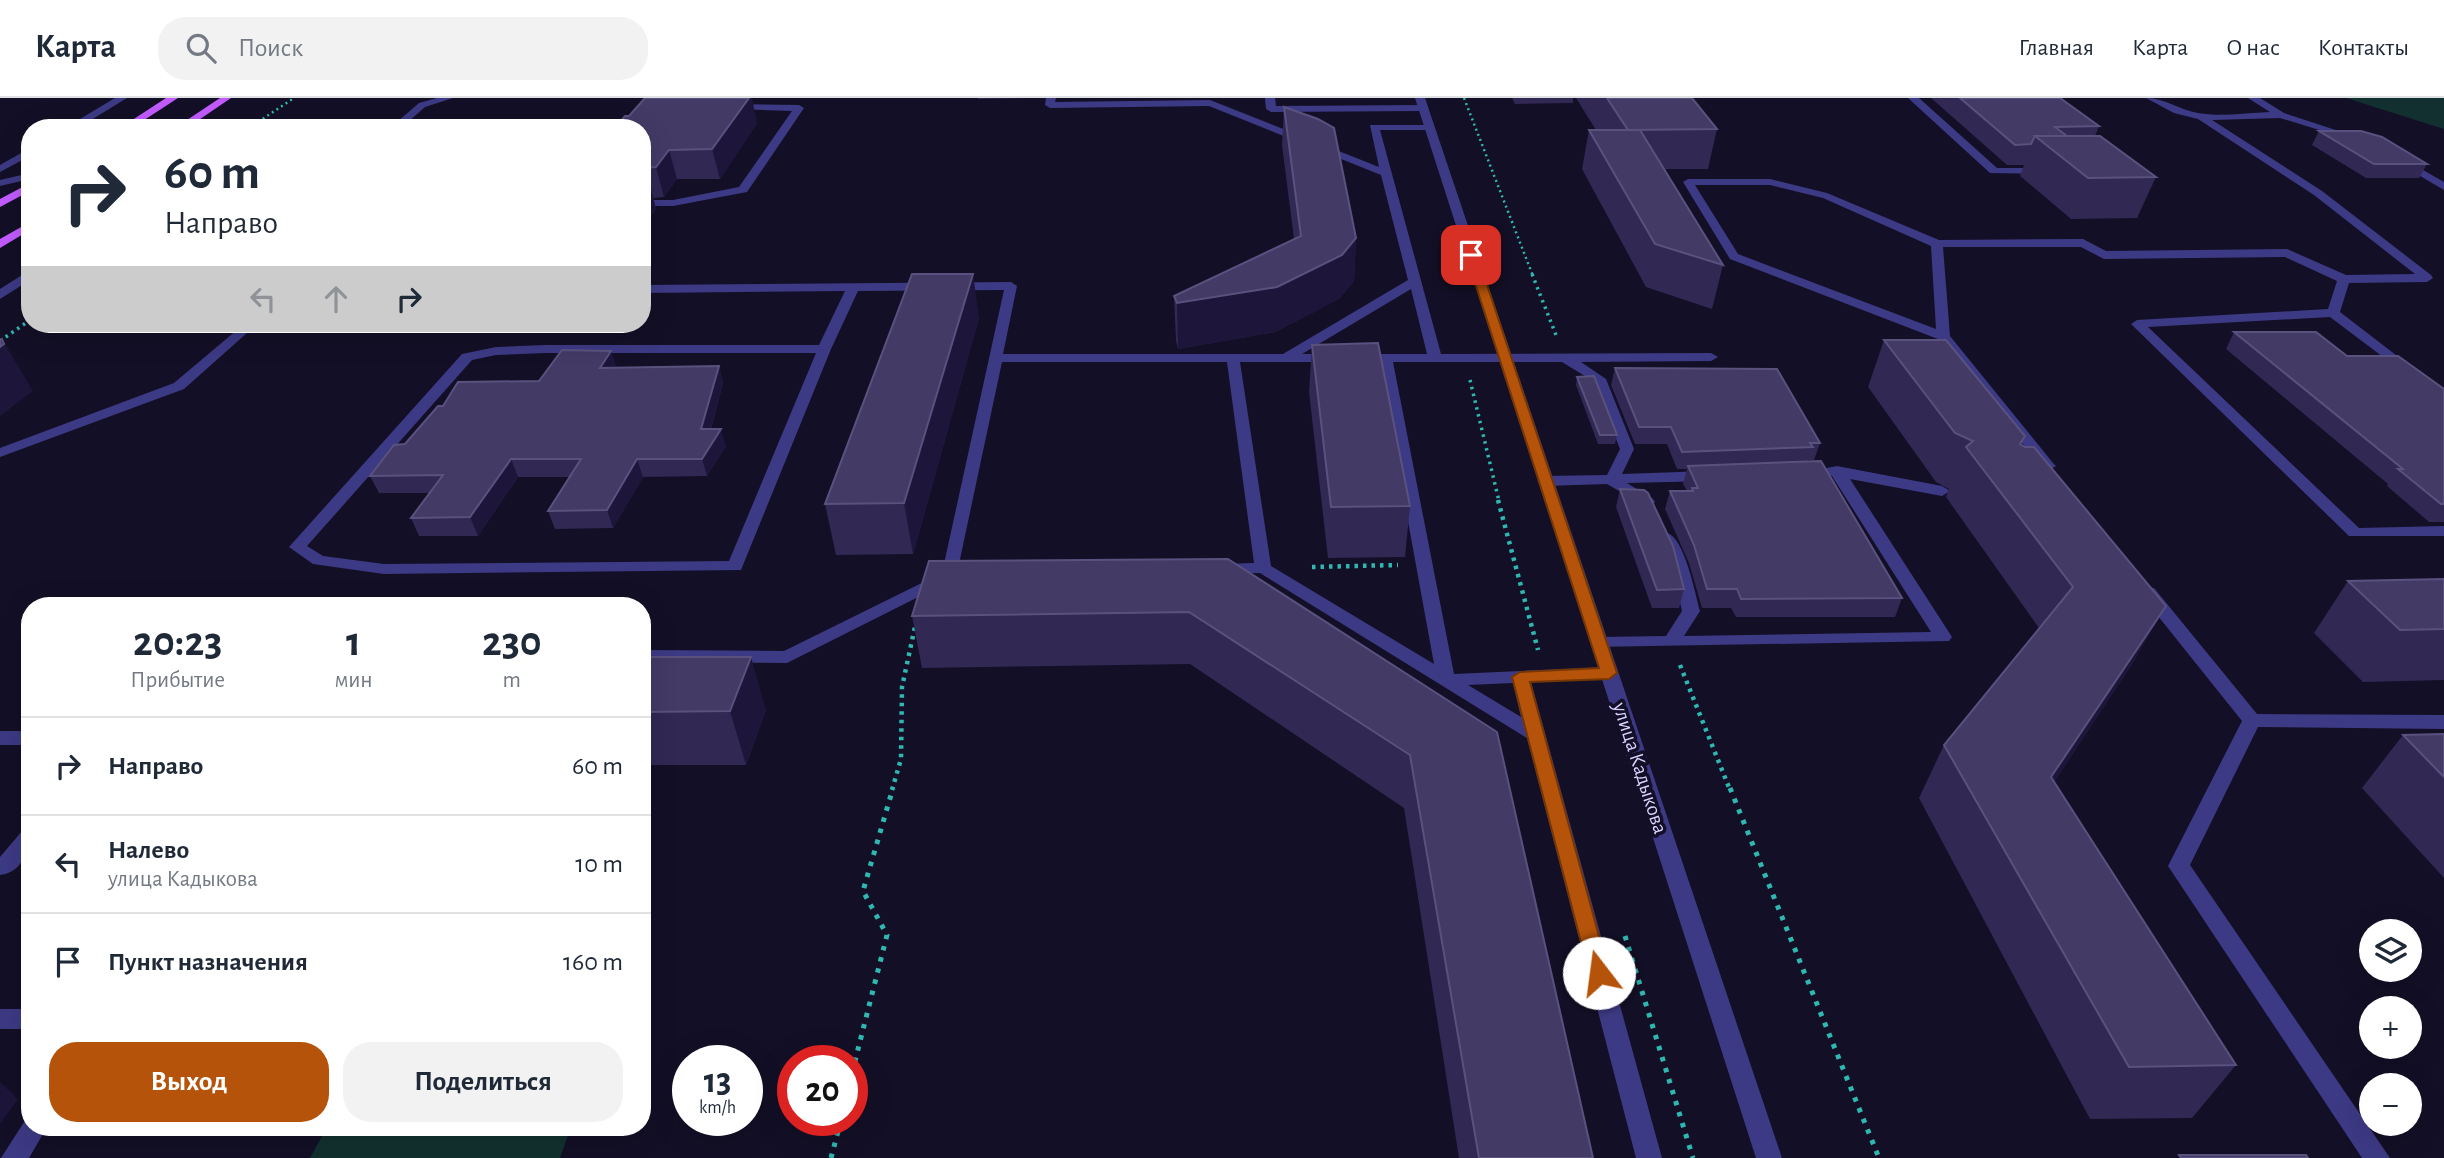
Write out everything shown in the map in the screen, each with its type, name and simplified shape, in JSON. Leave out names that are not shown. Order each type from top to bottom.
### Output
[{"type":"main road","points":[[139,119],[173,98]]},
{"type":"main road","points":[[194,119],[226,98]]},
{"type":"main road","points":[[0,204],[21,191]]},
{"type":"main road","points":[[0,244],[21,231]]},
{"type":"street","points":[[86,119],[122,98]]},
{"type":"street","points":[[406,119],[422,105],[449,98]]},
{"type":"street","points":[[651,203],[673,203],[743,190],[799,108],[717,106],[723,98]]},
{"type":"street","points":[[1051,98],[1050,105],[1210,103],[1386,173]]},
{"type":"street","points":[[1270,98],[1271,109],[1366,103],[1421,103]]},
{"type":"street","points":[[1913,98],[1994,171],[2062,170]]},
{"type":"street","points":[[2151,98],[2177,111],[2202,117],[2281,115]]},
{"type":"street","points":[[2253,98],[2281,115],[2359,139]]},
{"type":"street","name":"улица Кадыкова","points":[[1421,103],[1769,1158]]},
{"type":"street","points":[[2059,480],[1943,336],[1734,256],[1688,182],[1770,182],[1827,196],[1937,244],[2084,243],[2104,255],[2287,253],[2344,279],[2427,278],[2318,193],[2202,117]]},
{"type":"street","points":[[1429,127],[1374,127],[1435,358]]},
{"type":"street","points":[[2390,153],[2444,187]]},
{"type":"street","points":[[0,169],[21,156]]},
{"type":"street","points":[[0,183],[21,178]]},
{"type":"street","points":[[1937,244],[1943,336]]},
{"type":"street","points":[[2333,313],[2344,279]]},
{"type":"street","points":[[0,295],[21,280]]},
{"type":"street","points":[[1286,358],[1415,281]]},
{"type":"street","points":[[0,286],[18,282]]},
{"type":"street","points":[[651,289],[1011,286],[957,573],[923,587],[787,657],[651,656]]},
{"type":"street","points":[[824,349],[545,349],[496,351],[467,357],[297,547],[319,560],[384,569],[735,566],[824,349],[853,288]]},
{"type":"street","points":[[2444,399],[2333,313],[2137,324],[2355,533],[2444,531]]},
{"type":"street","points":[[0,453],[179,386],[241,333]]},
{"type":"street","points":[[997,358],[1711,357]]},
{"type":"street","points":[[1233,358],[1263,568]]},
{"type":"street","points":[[1385,358],[1446,680]]},
{"type":"street","points":[[1565,358],[1599,379],[1626,449],[1612,481]]},
{"type":"street","points":[[1810,472],[1837,471],[1942,491]]},
{"type":"street","points":[[1599,643],[1943,637],[1837,471]]},
{"type":"street","points":[[1545,481],[1612,481],[1731,475]]},
{"type":"street","points":[[1612,481],[1653,506],[1679,564],[1692,611],[1671,642]]},
{"type":"street","points":[[1208,569],[1263,568],[1536,734]]},
{"type":"street","points":[[2143,584],[2252,720]]},
{"type":"street","points":[[1446,680],[1609,673]]},
{"type":"street","points":[[1520,677],[1648,1158]]},
{"type":"street","points":[[2252,720],[2444,722]]},
{"type":"street","points":[[2252,720],[2179,866],[2377,1158]]},
{"type":"street","points":[[0,738],[21,738]]},
{"type":"street","points":[[0,867],[4,867],[21,847]]},
{"type":"street","points":[[0,1019],[21,1019]]},
{"type":"street","points":[[14,1158],[30,1136]]},
{"type":"path","points":[[262,119],[293,98]]},
{"type":"path","points":[[1464,98],[1565,358]]},
{"type":"path","points":[[0,341],[21,326]]},
{"type":"path","points":[[1466,358],[1485,449],[1546,676]]},
{"type":"path","points":[[1263,568],[1424,565]]},
{"type":"path","points":[[859,1045],[887,935],[863,891],[901,759],[902,687],[923,587]]},
{"type":"path","points":[[1671,642],[1879,1158]]},
{"type":"path","points":[[1625,934],[1693,1158]]},
{"type":"path","points":[[831,1158],[837,1136]]},
{"type":"green space","points":[[2346,98],[2444,98],[2444,129]]},
{"type":"green space","points":[[322,1136],[568,1136],[560,1158],[310,1158]]},
{"type":"building","points":[[645,98],[749,98],[712,149],[669,150],[656,167],[651,167],[651,119],[622,119],[629,116]]},
{"type":"building","points":[[1607,98],[1692,98],[1717,129],[1628,130]]},
{"type":"building","points":[[1960,98],[2060,98],[2099,126],[2055,127],[2067,136],[2035,136],[2031,144],[2015,145]]},
{"type":"building","points":[[1284,107],[1318,119],[1334,128],[1356,238],[1342,255],[1277,287],[1177,303],[1174,296],[1301,236]]},
{"type":"building","points":[[1589,130],[1640,130],[1723,265],[1655,244]]},
{"type":"building","points":[[2319,131],[2361,131],[2382,137],[2427,164],[2374,164]]},
{"type":"building","points":[[2035,136],[2100,136],[2156,177],[2088,178]]},
{"type":"building","points":[[912,274],[973,274],[904,503],[825,504]]},
{"type":"building","points":[[2234,332],[2316,332],[2347,356],[2398,356],[2444,389],[2444,504],[2398,469],[2403,469]]},
{"type":"building","points":[[1884,340],[1946,340],[2025,436],[2020,444],[2034,447],[2166,606],[2051,777],[2236,1065],[2129,1067],[1944,745],[2073,587],[1966,447],[1973,441],[1955,433]]},
{"type":"building","points":[[1378,343],[1410,506],[1331,507],[1312,345]]},
{"type":"building","points":[[562,350],[611,351],[600,368],[719,366],[701,429],[721,429],[702,459],[637,459],[607,510],[548,511],[581,459],[511,459],[470,517],[411,518],[443,475],[370,476],[394,445],[405,444],[438,406],[443,406],[458,382],[539,381]]},
{"type":"building","points":[[1615,368],[1777,369],[1820,443],[1810,443],[1813,447],[1682,452],[1671,427],[1639,427]]},
{"type":"building","points":[[1594,376],[1617,435],[1600,435],[1577,377]]},
{"type":"building","points":[[1821,461],[1902,598],[1741,599],[1737,589],[1707,589],[1694,545],[1670,491],[1693,491],[1692,488],[1698,488],[1688,466]]},
{"type":"building","points":[[1620,489],[1644,490],[1648,493],[1673,546],[1684,589],[1657,590]]},
{"type":"building","points":[[1228,559],[1497,732],[1593,1158],[1479,1158],[1410,755],[1189,612],[912,616],[929,561]]},
{"type":"building","points":[[2444,579],[2444,629],[2400,630],[2348,581]]},
{"type":"building","points":[[651,657],[751,657],[730,711],[651,712]]},
{"type":"building","points":[[2444,734],[2444,777],[2403,735]]},
{"type":"building","points":[[2179,1155],[2306,1155],[2308,1158],[2181,1158]]},
{"type":"route","points":[[1471,255],[1609,673],[1520,677],[1599,973]]}]
